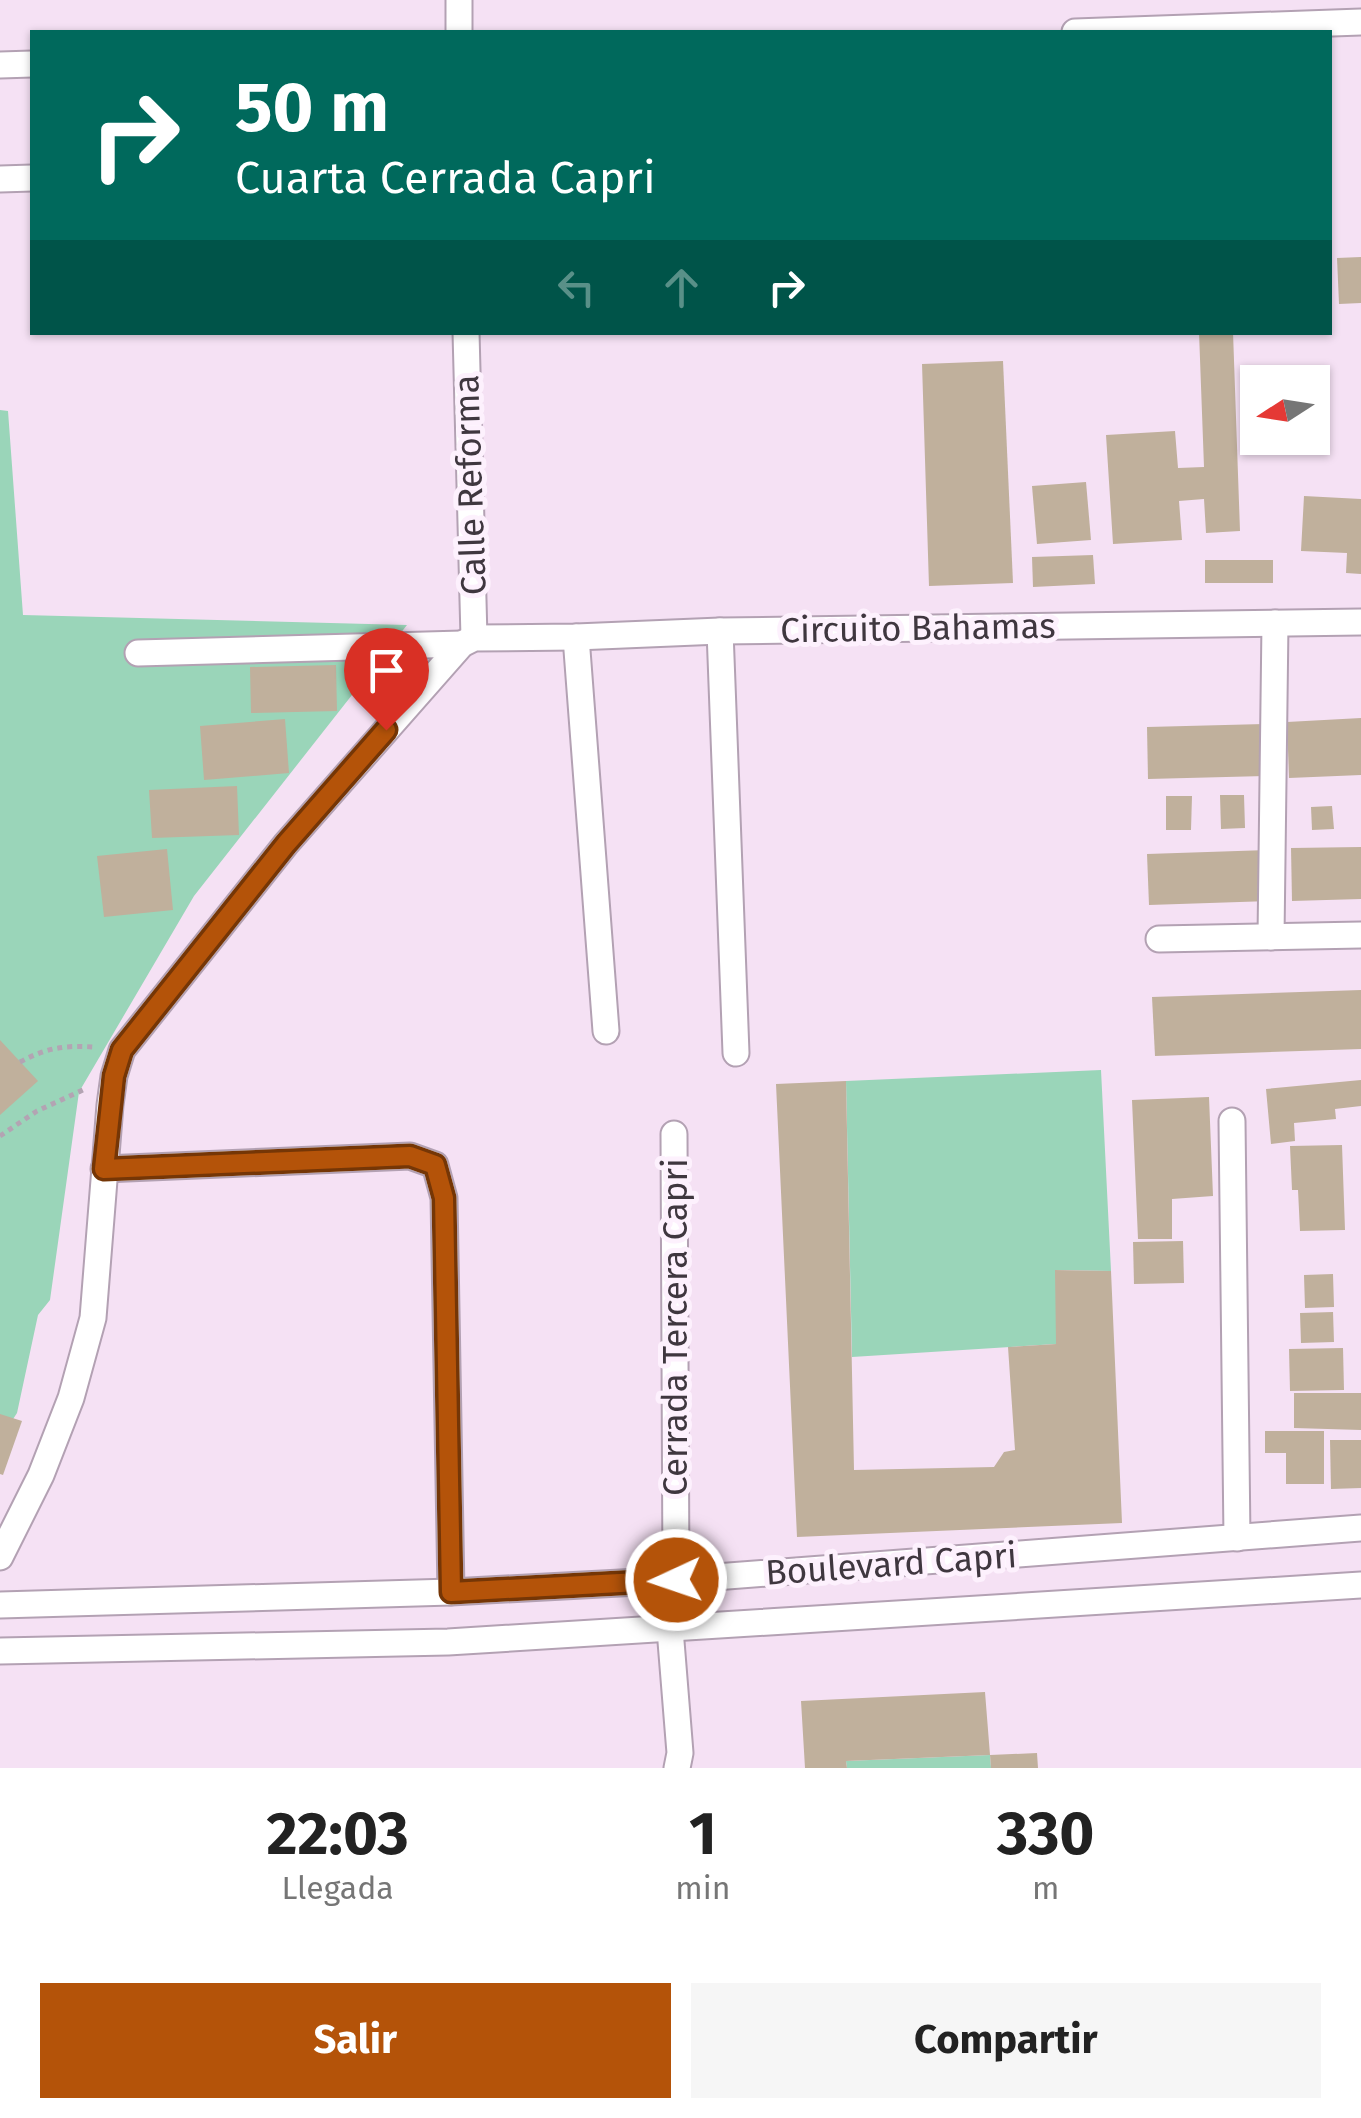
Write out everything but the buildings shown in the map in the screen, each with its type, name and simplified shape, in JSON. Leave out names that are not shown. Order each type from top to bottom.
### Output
[{"type":"street","points":[[459,0],[459,30]]},
{"type":"street","points":[[1132,30],[1361,22]]},
{"type":"street","points":[[0,65],[30,64]]},
{"type":"street","points":[[0,179],[30,178]]},
{"type":"street","name":"Calle Reforma","points":[[466,335],[468,641]]},
{"type":"street","name":"Circuito Bahamas","points":[[138,652],[720,631],[1361,622]]},
{"type":"street","points":[[1271,937],[1275,623]]},
{"type":"street","points":[[720,631],[736,1053]]},
{"type":"street","points":[[576,637],[606,1030]]},
{"type":"street","points":[[0,1557],[59,1429],[93,1318],[114,1076],[122,1050],[286,844],[468,641]]},
{"type":"street","points":[[1159,940],[1361,935]]},
{"type":"street","points":[[1232,1121],[1238,1538]]},
{"type":"street","name":"Cerrada Tercera Capri","points":[[674,1134],[676,1580]]},
{"type":"street","points":[[104,1169],[410,1156],[435,1165],[444,1198],[451,1592]]},
{"type":"street","name":"Boulevard Capri","points":[[0,1605],[451,1592],[676,1580],[1361,1528]]},
{"type":"street","name":"Boulevard Capri","points":[[0,1651],[448,1642],[1361,1585]]},
{"type":"street","points":[[670,1629],[680,1753],[677,1768]]},
{"type":"path","points":[[20,1062],[42,1050],[68,1046],[122,1050]]},
{"type":"path","points":[[0,1136],[37,1111],[114,1076]]},
{"type":"green space","points":[[0,410],[8,411],[23,615],[407,625],[194,896],[79,1092],[50,1300],[38,1315],[17,1413],[0,1439]]},
{"type":"green space","points":[[1101,1070],[1111,1271],[1056,1270],[1056,1344],[852,1357],[846,1081]]},
{"type":"green space","points":[[990,1755],[991,1768],[847,1768],[846,1761]]},
{"type":"route","points":[[386,730],[286,844],[122,1050],[114,1076],[104,1169],[410,1156],[435,1165],[444,1198],[451,1592],[676,1580]]}]
